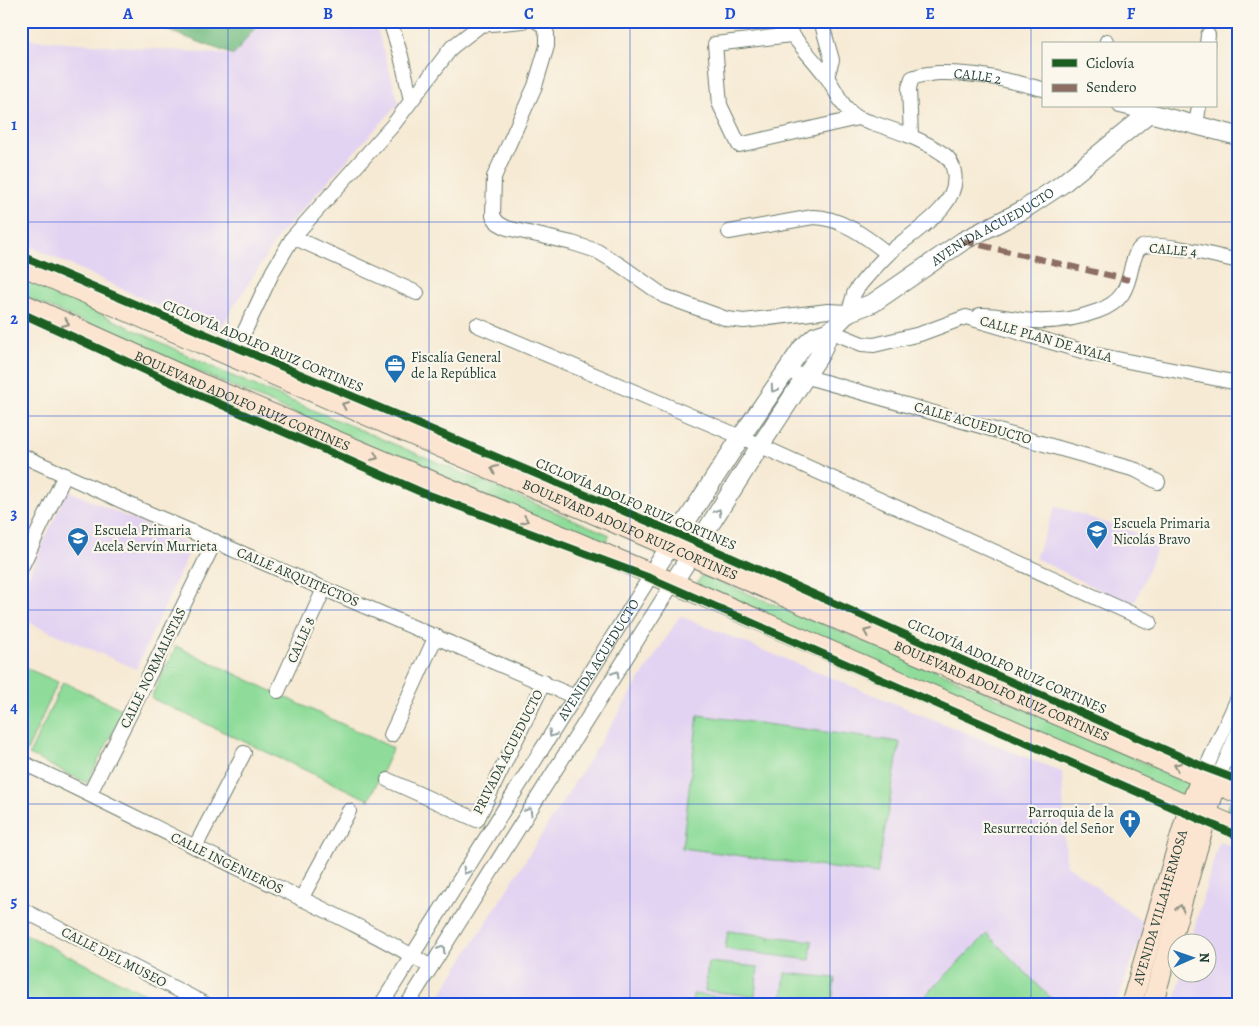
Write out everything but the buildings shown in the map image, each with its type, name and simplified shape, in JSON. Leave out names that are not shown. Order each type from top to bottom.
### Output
[{"type":"main road","name":"BOULEVARD ADOLFO RUIZ CORTINES","points":[[21,264],[1238,793]]},
{"type":"main road","name":"BOULEVARD ADOLFO RUIZ CORTINES","points":[[21,303],[201,384],[652,574],[1238,828]]},
{"type":"main road","name":"AVENIDA VILLAHERMOSA","points":[[1131,1005],[1209,780]]},
{"type":"main road","name":"AVENIDA VILLAHERMOSA","points":[[1152,1005],[1198,811]]},
{"type":"street","points":[[390,21],[401,56],[411,100]]},
{"type":"street","points":[[233,356],[273,271],[293,237],[393,125],[452,47],[483,23],[523,21]]},
{"type":"street","points":[[536,21],[542,25],[547,34],[547,46],[535,86],[494,177],[493,216],[498,223],[507,228],[572,243],[597,252],[620,265],[664,296],[728,319],[744,321],[828,311],[849,312],[854,292],[888,254],[943,208],[952,196],[954,187],[954,171],[948,158],[942,153],[911,136],[858,118],[844,108],[827,77],[791,35],[782,21]]},
{"type":"street","points":[[821,21],[832,60],[827,77]]},
{"type":"street","points":[[791,35],[716,44],[720,105],[739,145],[858,118]]},
{"type":"street","name":"CALLE 2","points":[[911,136],[909,88],[912,78],[920,74],[962,72],[1042,88]]},
{"type":"street","points":[[1128,108],[1238,136]]},
{"type":"street","points":[[1196,125],[1199,108]]},
{"type":"street","name":"AVENIDA ACUEDUCTO","points":[[407,1005],[673,583],[821,353],[830,331],[849,312],[872,303],[964,241],[1023,210],[1061,185],[1149,113]]},
{"type":"street","points":[[729,232],[813,217],[824,217],[836,221],[870,239],[888,254]]},
{"type":"street","points":[[293,237],[417,293]]},
{"type":"street","name":"CALLE 4","points":[[966,317],[985,315],[1048,321],[1073,319],[1096,312],[1112,305],[1122,295],[1129,280],[1135,256],[1140,248],[1149,245],[1182,248],[1238,261]]},
{"type":"street","name":"CALLE PLAN DE AYALA","points":[[830,331],[862,344],[874,345],[920,334],[966,317],[1092,354],[1238,383]]},
{"type":"street","points":[[477,325],[741,437],[1150,622]]},
{"type":"street","name":"AVENIDA ACUEDUCTO","points":[[381,1005],[652,574],[741,437],[802,348],[815,336],[830,331]]},
{"type":"street","name":"CALLE ACUEDUCTO","points":[[786,371],[1136,470],[1158,482]]},
{"type":"street","name":"CALLE ARQUITECTOS","points":[[21,455],[214,541],[575,697]]},
{"type":"street","points":[[21,568],[65,475]]},
{"type":"street","name":"CALLE NORMALISTAS","points":[[90,793],[214,541]]},
{"type":"street","name":"CALLE 8","points":[[278,691],[324,589]]},
{"type":"street","points":[[391,735],[436,636]]},
{"type":"street","name":"PRIVADA ACUEDUCTO","points":[[388,780],[477,820],[544,682]]},
{"type":"street","name":"AVENIDA VILLAHERMOSA","points":[[1209,780],[1238,698]]},
{"type":"street","name":"AVENIDA VILLAHERMOSA","points":[[1209,780],[1238,732]]},
{"type":"street","points":[[195,847],[244,753]]},
{"type":"street","name":"CALLE INGENIEROS","points":[[21,762],[90,793],[302,899],[431,967]]},
{"type":"street","points":[[302,899],[349,811]]},
{"type":"street","name":"CALLE DEL MUSEO","points":[[21,909],[207,1005]]},
{"type":"shaded area","points":[[260,21],[375,21],[399,103],[280,234],[217,333],[21,242],[21,44],[28,39],[234,55]]},
{"type":"shaded area","points":[[67,490],[192,546],[136,669],[21,619],[21,593]]},
{"type":"shaded area","name":"Escuela Primaria Nicolás Bravo","points":[[1056,506],[1160,541],[1133,607],[1035,558]]},
{"type":"shaded area","points":[[680,616],[1062,772],[1066,864],[1145,924],[1116,1005],[434,1005]]},
{"type":"shaded area","points":[[1219,841],[1238,849],[1238,1005],[1174,1005],[1179,984],[1216,984],[1216,934],[1193,934]]},
{"type":"green space","points":[[142,21],[260,21],[234,55]]},
{"type":"green space","points":[[21,276],[225,373],[610,535],[603,547],[21,295]]},
{"type":"green space","points":[[702,575],[931,668],[1194,785],[1187,800],[693,591]]},
{"type":"green space","points":[[176,646],[393,748],[369,800],[151,698]]},
{"type":"green space","points":[[21,666],[58,682],[27,751],[21,749]]},
{"type":"green space","points":[[63,682],[124,710],[87,783],[29,755]]},
{"type":"green space","points":[[698,715],[900,742],[877,874],[682,848]]},
{"type":"green space","points":[[1230,801],[1238,804],[1238,823],[1224,817]]},
{"type":"green space","points":[[728,931],[812,941],[810,960],[725,949]]},
{"type":"green space","points":[[21,932],[167,1005],[21,1005]]},
{"type":"green space","points":[[987,934],[1058,1005],[921,1005],[919,1002]]},
{"type":"green space","points":[[708,962],[758,967],[755,996],[705,991]]},
{"type":"green space","points":[[785,973],[835,978],[832,1005],[782,1002]]},
{"type":"green space","points":[[693,994],[743,999],[742,1005],[692,1005]]},
{"type":"marked path","points":[[963,241],[1129,280]]},
{"type":"cycle path","name":"CICLOVÍA ADOLFO RUIZ CORTINES","points":[[21,256],[678,534],[1206,768],[1238,780]]},
{"type":"cycle path","points":[[21,313],[197,394],[421,492],[650,578],[1238,836]]},
{"type":"place","name":"Fiscalía General de la República","points":[[395,384]]},
{"type":"place","name":"Escuela Primaria Nicolás Bravo","points":[[1097,550]]},
{"type":"place","name":"Escuela Primaria Acela Servín Murrieta","points":[[78,557]]},
{"type":"place","name":"Parroquia de la Resurrección del Señor","points":[[1130,839]]}]
